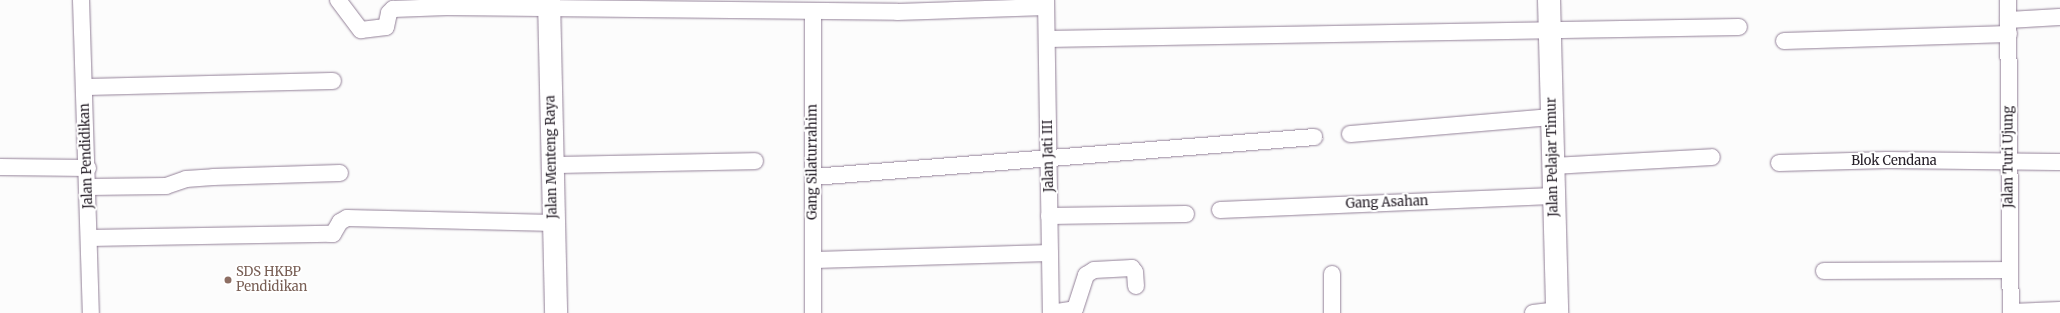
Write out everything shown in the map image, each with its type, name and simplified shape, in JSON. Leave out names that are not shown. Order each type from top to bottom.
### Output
[{"type":"street","name":"Jalan Pendidikan","points":[[81,0],[88,168],[91,313]]},
{"type":"street","points":[[338,0],[361,30],[386,27],[389,13],[393,9],[549,3],[813,12],[897,6],[1046,4]]},
{"type":"street","name":"Jalan Pelajar Timur","points":[[1550,0],[1557,312]]},
{"type":"street","name":"Jalan Turi Ujung","points":[[2008,0],[2010,162],[2009,270],[2011,312]]},
{"type":"street","name":"Jalan Menteng Raya","points":[[549,3],[556,313]]},
{"type":"street","name":"Jalan Jati III","points":[[1046,4],[1051,313]]},
{"type":"street","name":"Gang Silaturrahim","points":[[813,12],[813,313]]},
{"type":"street","points":[[1784,41],[2009,27],[2060,17]]},
{"type":"street","points":[[1047,39],[1739,27]]},
{"type":"street","points":[[85,87],[333,81]]},
{"type":"street","points":[[1350,134],[1552,117]]},
{"type":"street","points":[[813,177],[1049,160],[1314,137]]},
{"type":"street","points":[[1553,166],[1712,158]]},
{"type":"street","name":"Blok Cendana","points":[[1779,163],[1887,160],[2060,162]]},
{"type":"street","points":[[553,165],[755,161]]},
{"type":"street","points":[[0,167],[88,168]]},
{"type":"street","points":[[88,188],[166,186],[186,179],[213,177],[340,173]]},
{"type":"street","name":"Gang Asahan","points":[[1220,210],[1554,196]]},
{"type":"street","points":[[1050,216],[1186,214]]},
{"type":"street","points":[[89,238],[333,234],[340,222],[347,218],[554,223]]},
{"type":"street","points":[[814,260],[1050,253]]},
{"type":"street","points":[[1051,313],[1075,309],[1086,275],[1094,270],[1132,268],[1135,272],[1136,286]]},
{"type":"street","points":[[1824,271],[2009,270]]},
{"type":"street","points":[[1332,274],[1332,313]]},
{"type":"street","points":[[2011,312],[2060,310]]},
{"type":"street","points":[[1533,313],[1557,312]]},
{"type":"place","name":"SDS HKBP Pendidikan","points":[[228,280]]}]
